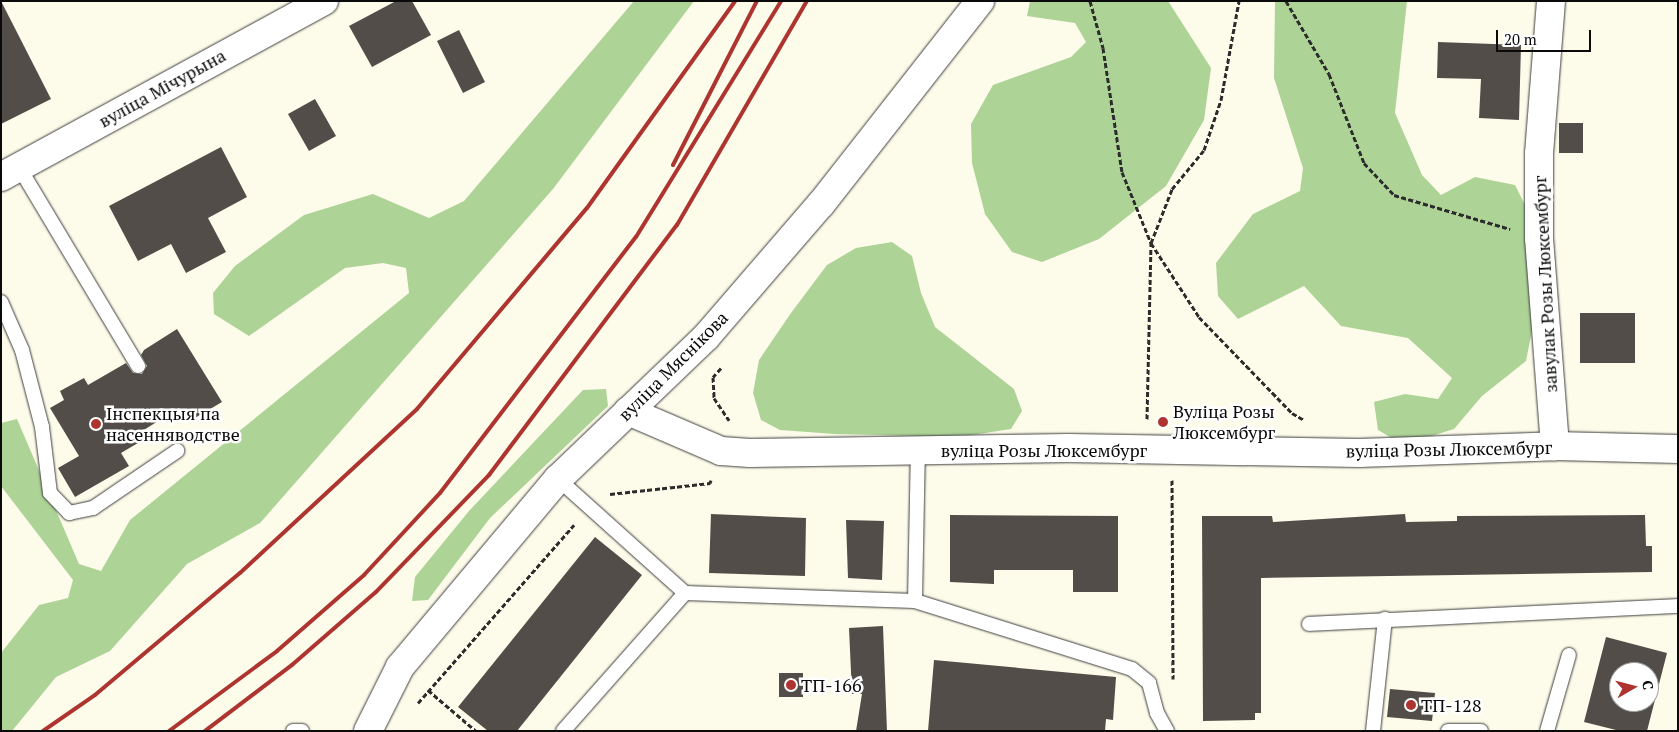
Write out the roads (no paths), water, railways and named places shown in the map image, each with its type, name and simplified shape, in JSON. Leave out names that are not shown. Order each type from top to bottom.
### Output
[{"type":"street","name":"вуліца Мічурына","points":[[10,172],[324,1]]},
{"type":"street","name":"вуліца Мяснікова","points":[[368,731],[400,667],[558,479],[706,337],[820,204],[980,1]]},
{"type":"street","name":"завулак Розы Люксембург","points":[[1551,1],[1540,154],[1539,238],[1555,446]]},
{"type":"street","name":"вуліца Розы Люксембург","points":[[628,411],[720,450],[1159,450],[1359,453],[1555,446],[1678,449]]},
{"type":"lane","points":[[10,172],[138,366]]},
{"type":"lane","points":[[1,302],[22,350],[42,427],[50,493],[69,513],[93,508],[177,451]]},
{"type":"lane","points":[[915,601],[918,451]]},
{"type":"lane","points":[[558,479],[685,593],[915,601],[1132,669],[1149,683],[1157,713],[1167,731]]},
{"type":"lane","points":[[562,731],[685,593]]},
{"type":"lane","points":[[1309,624],[1678,606]]},
{"type":"lane","points":[[1373,731],[1385,619]]},
{"type":"lane","points":[[1547,731],[1569,655]]},
{"type":"lane","points":[[293,731],[302,731]]},
{"type":"lane","points":[[1448,731],[1481,731]]},
{"type":"railway","points":[[43,731],[95,695],[240,573],[417,409],[587,208],[735,1]]},
{"type":"railway","points":[[673,165],[757,1]]},
{"type":"railway","points":[[169,731],[277,651],[364,575],[440,493],[636,237],[781,1]]},
{"type":"railway","points":[[205,731],[292,665],[376,592],[489,475],[677,225],[807,1]]},
{"type":"place","name":"Вуліца Розы Люксембург","points":[[1163,422]]},
{"type":"place","name":"Інспекцыя па насенняводстве","points":[[96,424]]},
{"type":"place","name":"ТП-166","points":[[791,685]]},
{"type":"place","name":"ТП-128","points":[[1411,705]]}]
